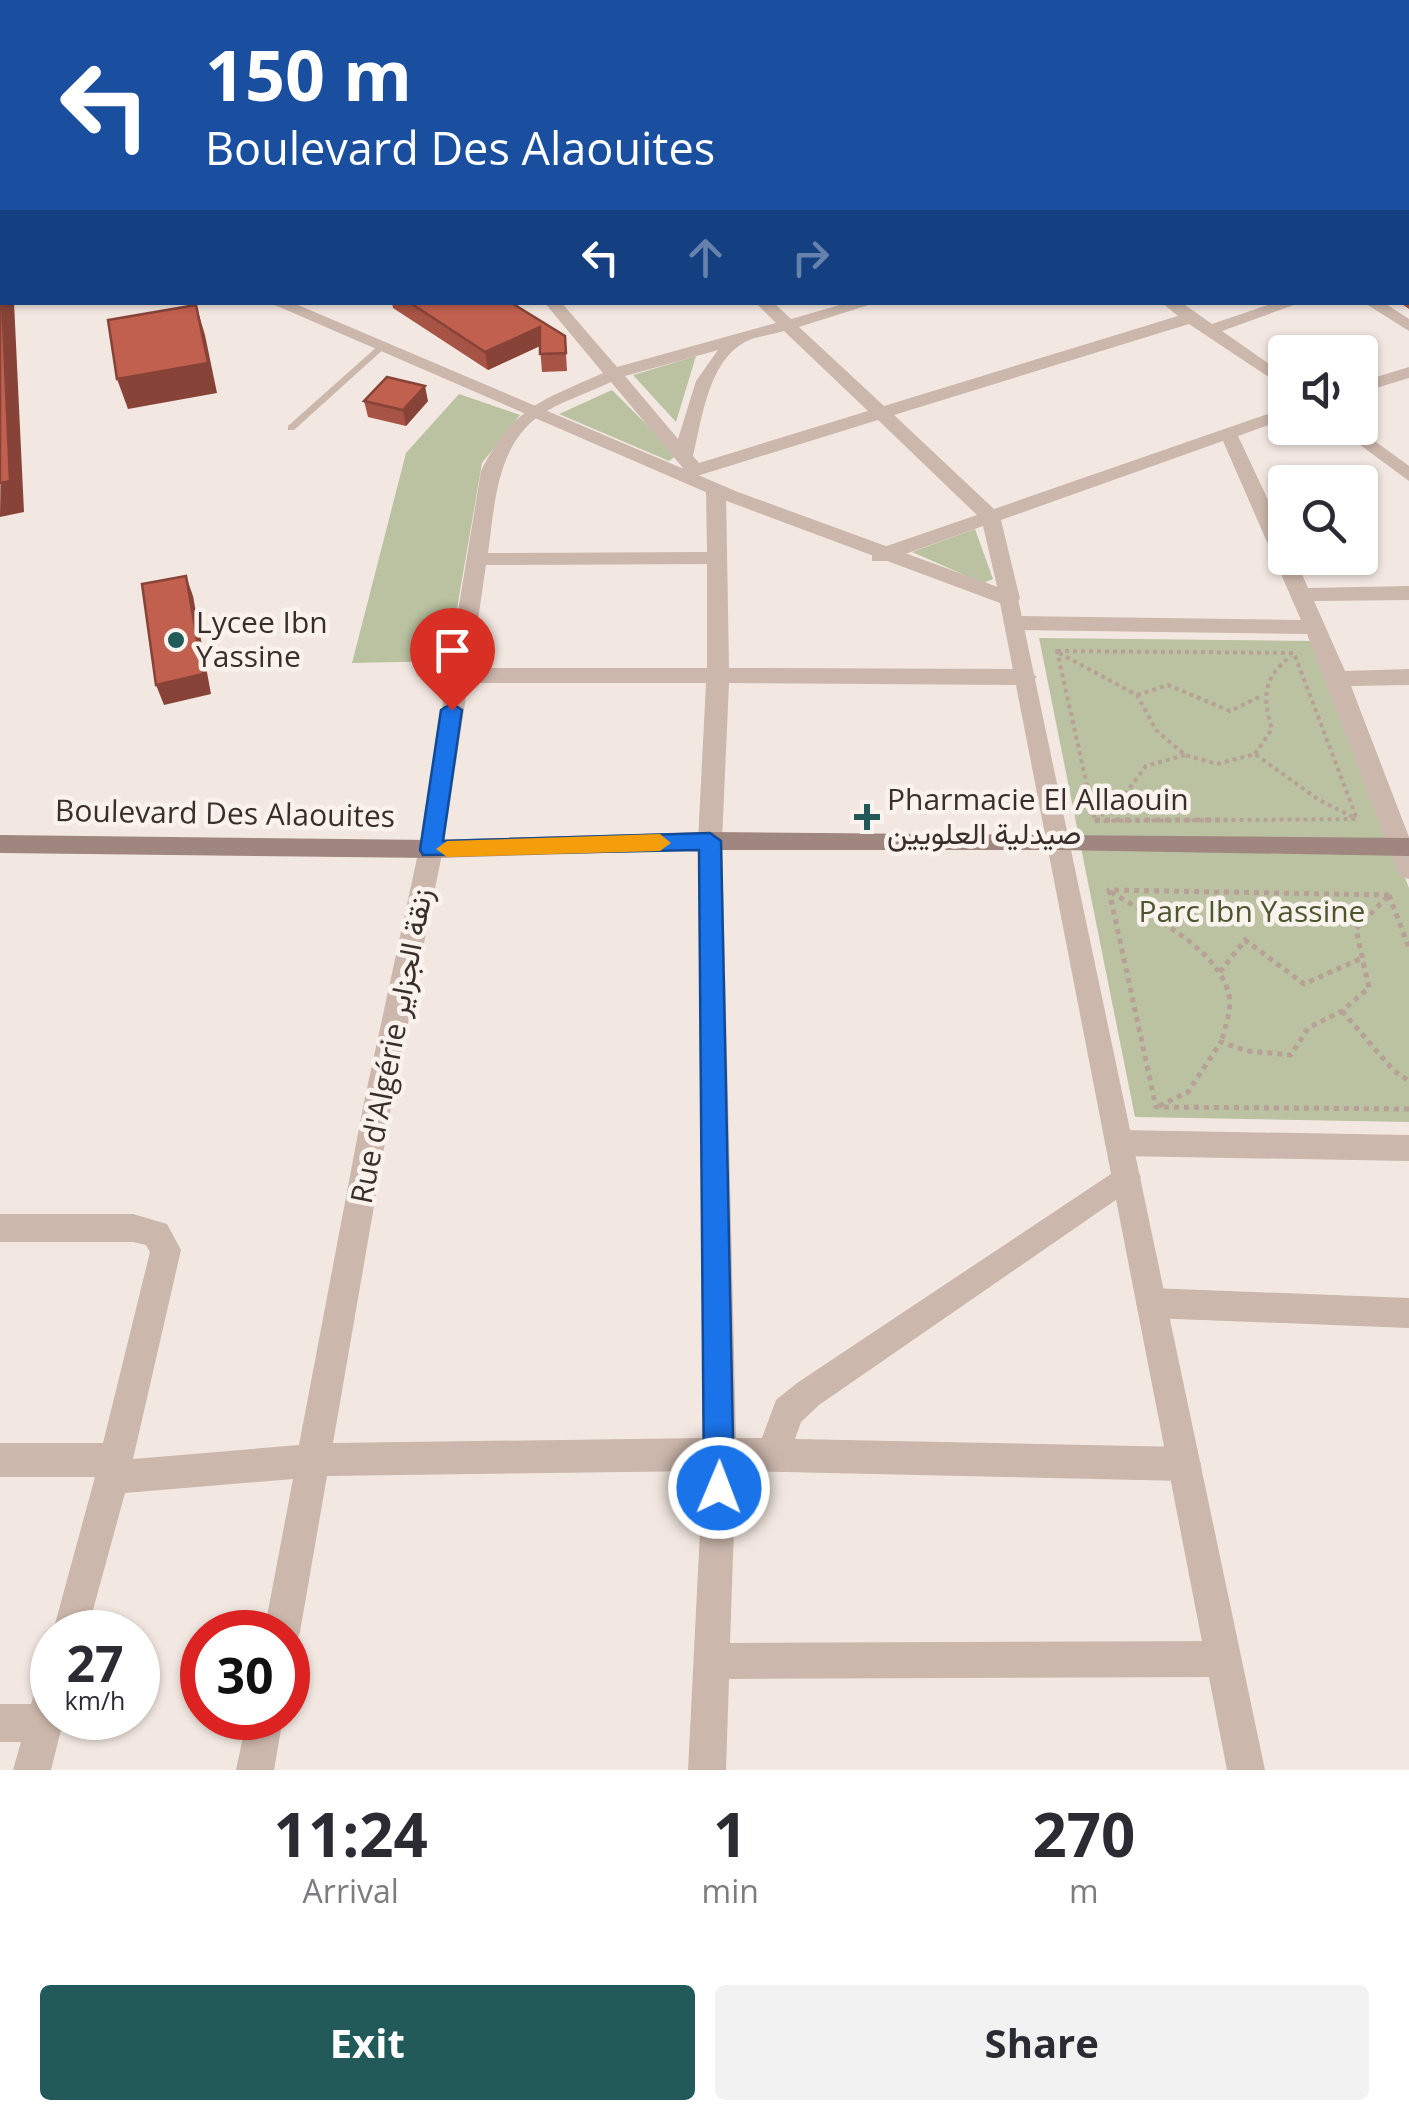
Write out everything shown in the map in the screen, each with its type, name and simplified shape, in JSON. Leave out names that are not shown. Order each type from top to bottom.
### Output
[{"type":"main road","name":"Boulevard Des Alaouites","points":[[0,844],[431,850],[710,841],[1058,840],[1406,854]]},
{"type":"street","points":[[283,305],[533,412],[687,467],[1189,318]]},
{"type":"street","points":[[555,305],[616,373],[687,467],[716,492],[1012,611],[1312,627]]},
{"type":"street","points":[[767,305],[990,516],[1026,677],[1246,1770]]},
{"type":"street","points":[[533,412],[616,373],[692,350],[735,343],[860,305]]},
{"type":"street","points":[[1173,305],[1268,372]]},
{"type":"street","points":[[1207,331],[1285,305]]},
{"type":"street","points":[[1376,305],[1409,326]]},
{"type":"street","points":[[687,467],[696,400],[710,364],[735,343]]},
{"type":"street","points":[[1378,382],[1409,372]]},
{"type":"street","name":"Rue d'Algérie زنقة الجزاير","points":[[286,1610],[378,1102],[431,850],[490,471],[507,438],[533,412]]},
{"type":"street","points":[[879,556],[1268,419]]},
{"type":"street","points":[[1226,433],[1237,448],[1337,679],[1406,854]]},
{"type":"street","points":[[1369,445],[1409,474]]},
{"type":"street","points":[[707,1770],[720,1454],[710,841],[718,673],[716,492]]},
{"type":"street","points":[[475,559],[716,558]]},
{"type":"street","points":[[1300,594],[1409,593]]},
{"type":"street","points":[[457,675],[1026,677]]},
{"type":"street","points":[[1337,679],[1409,677]]},
{"type":"street","points":[[1119,1143],[1409,1148]]},
{"type":"street","points":[[773,1455],[788,1412],[808,1394],[1126,1177]]},
{"type":"street","points":[[0,1228],[133,1228],[156,1234],[166,1250],[114,1469],[75,1610]]},
{"type":"street","points":[[1151,1303],[1409,1313]]},
{"type":"street","points":[[0,1460],[114,1469],[316,1460],[720,1454],[1184,1464]]},
{"type":"street","points":[[712,1661],[1223,1660]]},
{"type":"street","points":[[0,1723],[30,1714]]},
{"type":"street","points":[[32,1770],[40,1740]]},
{"type":"street","points":[[255,1770],[261,1740]]},
{"type":"lane","points":[[292,428],[382,347]]},
{"type":"path","points":[[1056,652],[1294,654]]},
{"type":"path","points":[[1056,652],[1137,695],[1156,730],[1185,755],[1217,764],[1255,754],[1272,729],[1262,696],[1270,671],[1294,654]]},
{"type":"path","points":[[1056,652],[1095,821]]},
{"type":"path","points":[[1294,654],[1358,819]]},
{"type":"path","points":[[1137,695],[1168,685],[1230,711],[1262,696]]},
{"type":"path","points":[[1255,754],[1319,800],[1358,819]]},
{"type":"path","points":[[1095,821],[1126,793],[1146,766],[1185,755]]},
{"type":"path","points":[[1095,821],[1358,819]]},
{"type":"path","points":[[1108,890],[1389,895]]},
{"type":"path","points":[[1108,890],[1175,934],[1220,972],[1230,998],[1221,1042],[1188,1092],[1156,1108]]},
{"type":"path","points":[[1108,890],[1156,1108]]},
{"type":"path","points":[[1389,895],[1409,948]]},
{"type":"path","points":[[1221,1042],[1247,1051],[1291,1055],[1308,1028],[1342,1011],[1369,988],[1356,930],[1389,895]]},
{"type":"path","points":[[1220,972],[1245,940],[1304,984],[1362,958]]},
{"type":"path","points":[[1342,1011],[1394,1072],[1409,1080]]},
{"type":"path","points":[[1156,1108],[1409,1109]]},
{"type":"green space","points":[[696,356],[676,422],[633,375]]},
{"type":"green space","points":[[612,390],[677,455],[669,461],[559,414]]},
{"type":"green space","points":[[459,394],[520,415],[482,463],[448,661],[352,663],[406,453]]},
{"type":"green space","points":[[975,529],[993,579],[983,583],[912,552]]},
{"type":"green space","name":"Parc Ibn Yassine","points":[[1039,638],[1314,641],[1409,888],[1409,1122],[1135,1117]]},
{"type":"building","points":[[0,305],[2,305],[10,481],[0,483]]},
{"type":"building","points":[[196,305],[208,363],[117,379],[108,320]]},
{"type":"building","points":[[414,305],[515,305],[565,336],[566,353],[540,354],[540,327],[485,352]]},
{"type":"building","points":[[387,377],[425,386],[403,410],[364,401]]},
{"type":"building","points":[[186,576],[203,674],[156,685],[142,584]]},
{"type":"slow traffic","points":[[447,849],[660,843]]},
{"type":"place","name":"Lycee Ibn Yassine","points":[[176,640]]},
{"type":"place","name":"Pharmacie El Allaouin صيدلية العلويين","points":[[867,817]]},
{"type":"route","points":[[452,710],[431,850],[710,841],[719,1488]]}]
